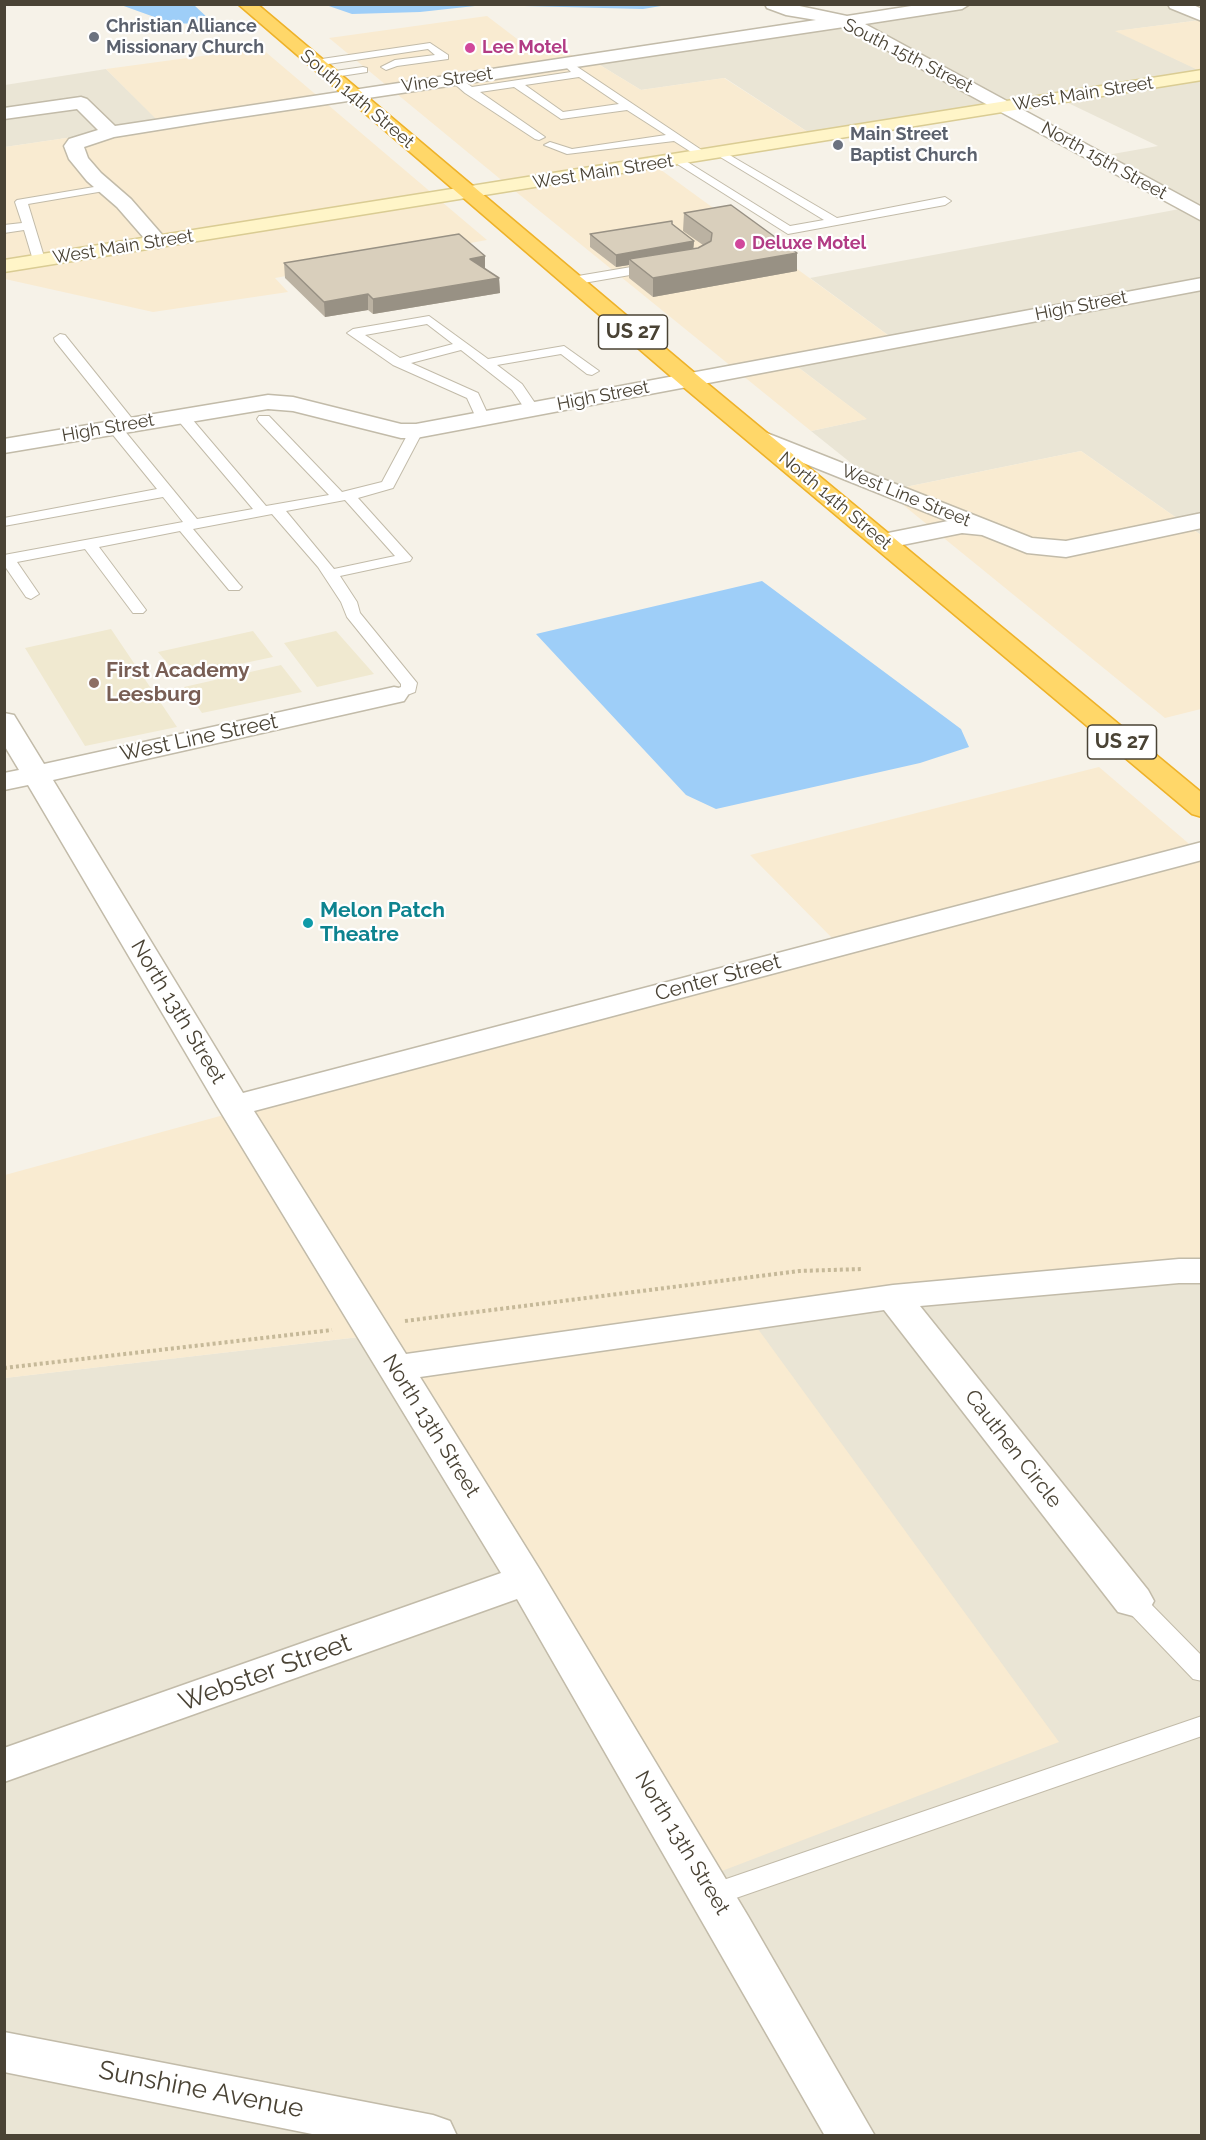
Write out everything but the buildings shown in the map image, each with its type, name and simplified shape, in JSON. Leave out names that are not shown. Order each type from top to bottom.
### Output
[{"type":"highway","name":"South 14th Street","points":[[246,4],[469,193]]},
{"type":"highway","name":"North 14th Street","points":[[469,193],[689,380],[1202,808]]},
{"type":"main road","name":"West Main Street","points":[[4,266],[1202,75]]},
{"type":"street","name":"South 15th Street","points":[[773,4],[792,11],[847,21],[1006,106]]},
{"type":"street","name":"Vine Street","points":[[106,188],[79,159],[74,146],[84,139],[111,132],[352,94],[962,4]]},
{"type":"street","points":[[1176,4],[1202,16]]},
{"type":"street","points":[[4,114],[81,103],[111,132]]},
{"type":"street","name":"North 15th Street","points":[[1006,106],[1202,215]]},
{"type":"street","points":[[106,188],[124,203],[158,242]]},
{"type":"street","name":"High Street","points":[[4,446],[268,402],[292,404],[401,432],[416,431],[1202,284]]},
{"type":"street","name":"West Line Street","points":[[759,437],[1027,545],[1066,549],[1202,520]]},
{"type":"street","name":"West Line Street","points":[[882,541],[962,526],[987,528]]},
{"type":"street","name":"West Line Street","points":[[21,778],[394,695]]},
{"type":"street","name":"North 13th Street","points":[[4,722],[21,778],[234,1106],[526,1580],[713,1895],[850,2136]]},
{"type":"street","name":"Center Street","points":[[234,1106],[1202,851]]},
{"type":"street","points":[[395,1368],[882,1283],[1202,1271]]},
{"type":"street","name":"Cauthen Circle","points":[[882,1283],[1133,1601]]},
{"type":"street","name":"Webster Street","points":[[4,1765],[526,1580]]},
{"type":"street","name":"Sunshine Avenue","points":[[4,2052],[433,2136]]},
{"type":"lane","points":[[321,69],[430,46],[444,57],[395,63],[386,67]]},
{"type":"lane","points":[[565,63],[676,137],[712,154],[835,222]]},
{"type":"lane","points":[[321,69],[363,70]]},
{"type":"lane","points":[[469,91],[581,74]]},
{"type":"lane","points":[[454,79],[514,123],[539,137]]},
{"type":"lane","points":[[516,84],[550,118]]},
{"type":"lane","points":[[514,123],[628,106]]},
{"type":"lane","points":[[550,145],[572,152],[676,137]]},
{"type":"lane","points":[[676,160],[788,230],[945,201]]},
{"type":"lane","points":[[4,205],[106,188]]},
{"type":"lane","points":[[21,202],[39,260]]},
{"type":"lane","points":[[4,229],[28,226]]},
{"type":"lane","points":[[572,281],[663,266]]},
{"type":"lane","points":[[483,418],[473,396],[398,362],[353,333],[429,320],[517,387],[532,409]]},
{"type":"lane","points":[[60,338],[122,425],[188,525],[234,587]]},
{"type":"lane","points":[[398,362],[462,346]]},
{"type":"lane","points":[[486,363],[564,350],[592,371]]},
{"type":"lane","points":[[181,415],[330,573],[349,602],[352,614],[409,683],[409,688],[394,695]]},
{"type":"lane","points":[[264,419],[405,558],[330,573]]},
{"type":"lane","points":[[31,594],[6,559],[376,490],[388,485],[416,431]]},
{"type":"lane","points":[[4,522],[166,492]]},
{"type":"lane","points":[[89,544],[138,610]]},
{"type":"lane","points":[[1133,1601],[1202,1672]]},
{"type":"lane","points":[[713,1895],[1202,1726]]},
{"type":"path","points":[[4,1368],[369,1326],[799,1271],[882,1283]]},
{"type":"shaded area","points":[[958,5],[1201,5],[1201,20],[1117,31],[1201,71],[811,134],[725,78],[641,90],[590,59]]},
{"type":"shaded area","points":[[487,16],[525,45],[590,59],[641,90],[724,78],[811,134],[505,183],[329,38]]},
{"type":"shaded area","points":[[1201,20],[1200,71],[1115,31]]},
{"type":"shaded area","points":[[261,48],[433,194],[5,261],[5,147],[161,124],[106,69]]},
{"type":"shaded area","points":[[106,69],[162,124],[5,147],[5,85]]},
{"type":"shaded area","points":[[1201,79],[1201,535],[1081,451],[886,491],[811,431],[866,419],[790,361],[896,341],[810,278],[1185,208],[1090,158],[1158,146],[1064,101]]},
{"type":"shaded area","points":[[657,167],[896,341],[791,362],[867,419],[811,431],[515,191]]},
{"type":"shaded area","points":[[442,202],[487,240],[275,278],[288,292],[153,312],[5,279],[5,271]]},
{"type":"shaded area","points":[[1081,451],[1201,535],[1201,709],[1165,718],[886,491]]},
{"type":"shaded area","points":[[111,629],[177,727],[85,746],[25,648]]},
{"type":"shaded area","points":[[253,631],[273,657],[179,677],[158,652]]},
{"type":"shaded area","points":[[336,631],[374,674],[317,687],[284,643]]},
{"type":"shaded area","points":[[281,665],[302,692],[202,713],[184,687]]},
{"type":"shaded area","points":[[1099,767],[1201,854],[1201,1266],[742,1307],[1059,1742],[701,1879],[368,1336],[5,1378],[5,1175],[840,946],[750,855]]},
{"type":"shaded area","points":[[1201,1266],[1201,2135],[5,2135],[4,1378],[368,1336],[742,1307]]},
{"type":"water","points":[[121,5],[194,5],[210,20],[198,24],[171,23]]},
{"type":"water","points":[[326,5],[484,5],[420,12],[352,14]]},
{"type":"water","points":[[484,5],[667,5],[643,9]]},
{"type":"water","points":[[762,581],[961,729],[969,747],[920,763],[716,809],[686,795],[536,634]]},
{"type":"place","name":"Christian Alliance Missionary Church","points":[[94,37]]},
{"type":"place","name":"Lee Motel","points":[[470,48]]},
{"type":"place","name":"Main Street Baptist Church","points":[[838,145]]},
{"type":"place","name":"Deluxe Motel","points":[[740,244]]},
{"type":"place","name":"First Academy Leesburg","points":[[94,683]]},
{"type":"place","name":"Melon Patch Theatre","points":[[308,923]]}]
